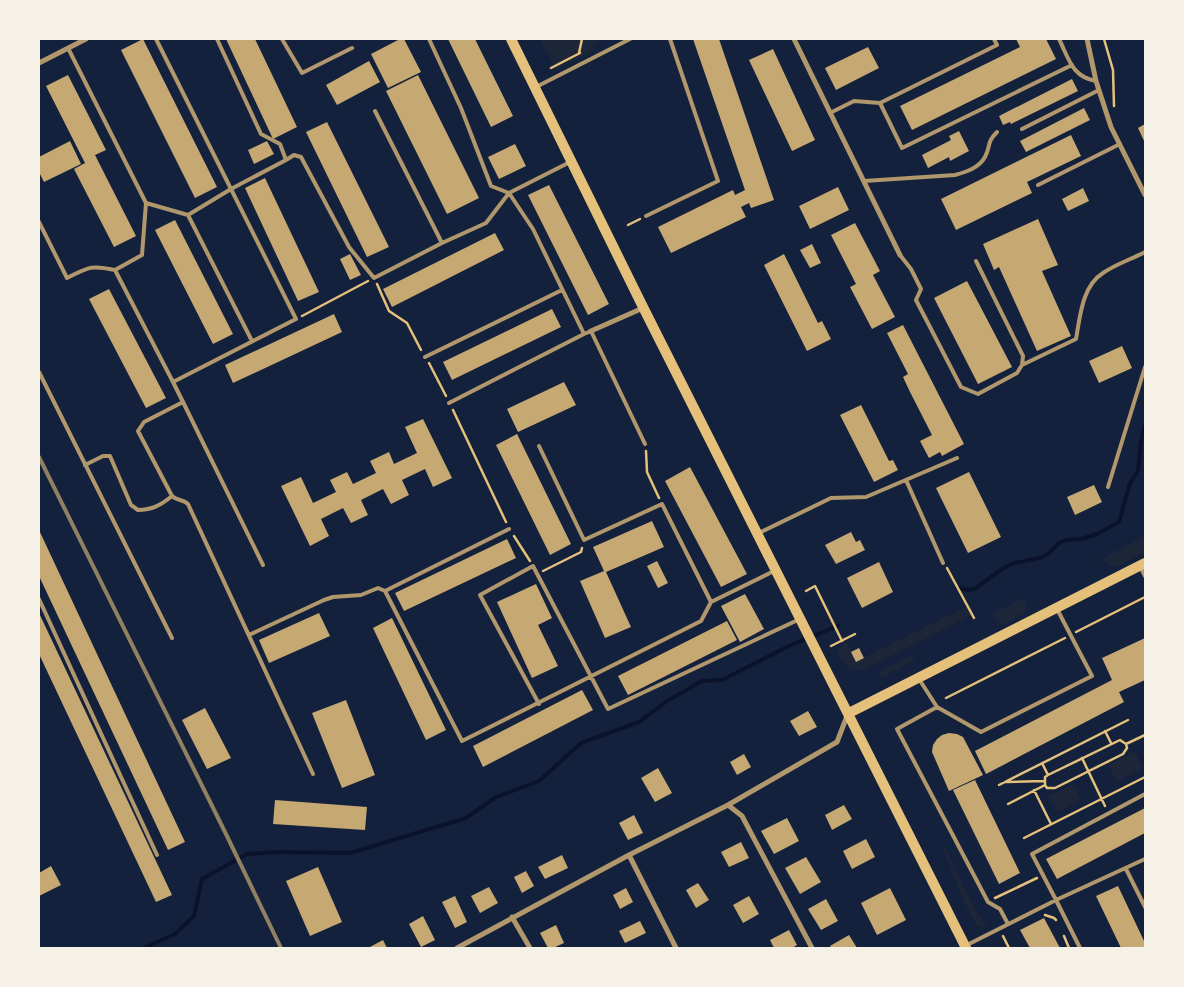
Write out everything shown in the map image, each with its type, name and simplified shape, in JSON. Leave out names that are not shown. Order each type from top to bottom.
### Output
[{"type":"main road","points":[[511,39],[643,307],[802,624],[849,713],[965,947]]},
{"type":"main road","points":[[849,713],[1143,565]]},
{"type":"street","points":[[39,63],[86,39]]},
{"type":"street","points":[[794,39],[900,255]]},
{"type":"street","points":[[1086,39],[1096,81],[1112,127],[1145,195]]},
{"type":"street","points":[[591,331],[643,307]]},
{"type":"street","points":[[457,948],[630,855],[728,805],[837,742],[849,713]]},
{"type":"street","points":[[728,805],[742,816],[812,948]]},
{"type":"street","points":[[630,855],[676,948]]},
{"type":"street","points":[[512,918],[530,948]]},
{"type":"lane","points":[[156,39],[296,319],[173,382]]},
{"type":"lane","points":[[217,39],[261,134],[280,144],[286,160]]},
{"type":"lane","points":[[288,39],[283,40],[302,73],[352,48]]},
{"type":"lane","points":[[429,39],[461,108],[491,186],[509,193],[533,230],[584,334]]},
{"type":"lane","points":[[535,88],[630,39]]},
{"type":"lane","points":[[646,216],[718,181],[670,39]]},
{"type":"lane","points":[[830,113],[854,101],[880,103],[997,46],[994,39]]},
{"type":"lane","points":[[1059,39],[1077,72],[1085,79],[1096,81]]},
{"type":"lane","points":[[39,222],[67,278],[92,267],[115,270],[142,256],[146,203],[68,48]]},
{"type":"lane","points":[[880,103],[902,148],[1072,65]]},
{"type":"lane","points":[[1022,129],[1099,90]]},
{"type":"lane","points":[[375,111],[442,243]]},
{"type":"lane","points":[[864,181],[955,175],[968,171],[978,165],[986,156],[989,139],[997,132]]},
{"type":"lane","points":[[1038,184],[1120,144]]},
{"type":"lane","points":[[188,216],[294,155],[301,157],[350,247],[374,278],[486,223],[509,193],[571,162]]},
{"type":"lane","points":[[146,203],[188,216],[252,341]]},
{"type":"lane","points":[[1022,365],[1076,340],[1082,308],[1088,290],[1101,273],[1145,252]]},
{"type":"lane","points":[[900,255],[911,269],[921,289],[916,300],[961,387],[978,394],[1017,373],[1022,365],[1023,356],[976,261]]},
{"type":"lane","points":[[115,270],[264,566]]},
{"type":"lane","points":[[425,357],[562,290]]},
{"type":"lane","points":[[449,403],[591,331],[645,444]]},
{"type":"lane","points":[[1108,488],[1145,368]]},
{"type":"lane","points":[[39,372],[172,638]]},
{"type":"lane","points":[[183,402],[144,422],[138,431],[172,496],[188,504],[313,774]]},
{"type":"lane","points":[[539,446],[584,540],[662,504],[711,602]]},
{"type":"lane","points":[[86,465],[103,456],[110,456],[122,480],[131,505],[138,510],[160,506],[172,496]]},
{"type":"lane","points":[[757,534],[831,498],[866,497],[957,458]]},
{"type":"lane","points":[[906,480],[943,563]]},
{"type":"lane","points":[[385,591],[510,528]]},
{"type":"lane","points":[[1143,565],[1145,576]]},
{"type":"lane","points":[[539,704],[480,595],[533,566],[608,709],[802,624]]},
{"type":"lane","points":[[249,635],[333,597],[361,594],[378,588],[385,591],[462,742],[701,621],[711,602],[775,570]]},
{"type":"lane","points":[[39,599],[157,854]]},
{"type":"lane","points":[[918,677],[937,707],[981,732],[1092,676],[1056,608]]},
{"type":"lane","points":[[937,707],[897,729],[988,902],[1000,909],[1008,924]]},
{"type":"lane","points":[[1080,948],[1032,854],[1145,794]]},
{"type":"lane","points":[[965,947],[1056,900],[1145,859]]},
{"type":"lane","points":[[1126,869],[1145,907]]},
{"type":"path","points":[[576,67],[582,39]]},
{"type":"path","points":[[1104,39],[1113,70],[1114,108]]},
{"type":"path","points":[[551,68],[580,53]]},
{"type":"path","points":[[628,225],[646,216]]},
{"type":"path","points":[[296,319],[374,278],[390,312],[407,322],[510,528],[533,566]]},
{"type":"path","points":[[645,444],[647,472],[662,504]]},
{"type":"path","points":[[538,574],[581,552],[584,540]]},
{"type":"path","points":[[943,563],[950,571],[974,618]]},
{"type":"path","points":[[806,591],[815,586],[842,641]]},
{"type":"path","points":[[946,698],[1145,597]]},
{"type":"path","points":[[831,646],[856,634]]},
{"type":"path","points":[[999,785],[1128,720]]},
{"type":"path","points":[[1105,731],[1111,743]]},
{"type":"path","points":[[1126,744],[1145,735]]},
{"type":"path","points":[[1008,804],[1044,783],[1048,775],[1111,743],[1120,740],[1126,744]]},
{"type":"path","points":[[1005,782],[1044,783],[1051,789],[1055,788],[1123,754],[1127,748],[1126,744]]},
{"type":"path","points":[[1082,758],[1109,813]]},
{"type":"path","points":[[1042,763],[1048,775]]},
{"type":"path","points":[[1024,838],[1145,777]]},
{"type":"path","points":[[1034,790],[1051,824]]},
{"type":"path","points":[[988,902],[1043,875]]},
{"type":"path","points":[[1040,915],[1050,916],[1057,922]]},
{"type":"path","points":[[996,937],[1002,934],[1009,948]]},
{"type":"path","points":[[1062,934],[1069,948]]},
{"type":"shaded area","points":[[540,39],[605,39],[593,45],[595,50],[556,70]]},
{"type":"shaded area","points":[[1145,536],[1145,552],[1115,568],[1109,565],[1107,561],[1103,562],[1101,559]]},
{"type":"shaded area","points":[[1023,598],[1027,606],[1025,613],[1002,625],[991,614]]},
{"type":"shaded area","points":[[966,607],[970,616],[863,670],[849,668],[843,662],[836,649],[847,643],[856,661]]},
{"type":"shaded area","points":[[913,654],[914,658],[911,663],[881,678],[878,672]]},
{"type":"shaded area","points":[[1135,751],[1143,768],[1117,782],[1108,765]]},
{"type":"shaded area","points":[[1073,784],[1081,800],[1057,812],[1049,796]]},
{"type":"shaded area","points":[[946,849],[975,909],[988,927],[980,927],[970,913],[944,850]]},
{"type":"building","points":[[143,39],[217,187],[195,198],[121,50]]},
{"type":"building","points":[[226,39],[255,39],[297,127],[273,139]]},
{"type":"building","points":[[400,39],[404,39],[421,72],[388,88],[371,54]]},
{"type":"building","points":[[448,39],[475,39],[513,116],[491,127]]},
{"type":"building","points":[[693,39],[719,39],[774,200],[751,208],[749,203],[741,207],[746,217],[671,253],[658,227],[733,190],[735,195],[745,190]]},
{"type":"building","points":[[1016,39],[1046,39],[1056,59],[912,130],[900,106],[1020,47]]},
{"type":"building","points":[[868,47],[879,68],[836,90],[825,68]]},
{"type":"building","points":[[773,49],[815,140],[792,151],[749,60]]},
{"type":"building","points":[[369,61],[380,82],[337,105],[326,85]]},
{"type":"building","points":[[68,75],[106,150],[95,155],[136,236],[114,247],[74,169],[85,163],[46,86]]},
{"type":"building","points":[[418,75],[479,198],[447,214],[386,91]]},
{"type":"building","points":[[1072,79],[1078,91],[1011,124],[1010,122],[1003,125],[999,116]]},
{"type":"building","points":[[1084,108],[1090,120],[1026,152],[1020,141]]},
{"type":"building","points":[[327,122],[389,247],[367,257],[306,132]]},
{"type":"building","points":[[1145,124],[1145,143],[1138,128]]},
{"type":"building","points":[[959,131],[969,151],[950,161],[949,157],[928,168],[922,155],[951,140],[949,136]]},
{"type":"building","points":[[1071,135],[1081,156],[1027,182],[1032,193],[956,230],[941,199]]},
{"type":"building","points":[[70,141],[81,164],[44,182],[39,172],[39,157]]},
{"type":"building","points":[[267,141],[274,154],[254,164],[248,150]]},
{"type":"building","points":[[515,144],[526,166],[499,179],[488,157]]},
{"type":"building","points":[[265,178],[319,292],[298,301],[245,188]]},
{"type":"building","points":[[549,185],[609,304],[588,315],[528,195]]},
{"type":"building","points":[[838,187],[849,210],[810,229],[799,206]]},
{"type":"building","points":[[1083,188],[1089,201],[1068,211],[1062,199]]},
{"type":"building","points":[[1038,219],[1058,265],[1042,271],[1071,336],[1037,351],[999,267],[994,270],[983,244]]},
{"type":"building","points":[[175,220],[233,334],[213,344],[155,230]]},
{"type":"building","points":[[855,223],[880,271],[873,275],[895,317],[872,329],[850,287],[856,284],[831,235]]},
{"type":"building","points":[[495,233],[504,250],[392,307],[383,289]]},
{"type":"building","points":[[812,244],[821,263],[810,268],[800,250]]},
{"type":"building","points":[[350,254],[361,275],[350,280],[340,259]]},
{"type":"building","points":[[784,254],[818,323],[822,321],[831,339],[807,351],[764,265]]},
{"type":"building","points":[[967,281],[1012,367],[978,384],[934,298]]},
{"type":"building","points":[[109,289],[166,398],[146,408],[89,299]]},
{"type":"building","points":[[552,309],[561,327],[452,380],[443,362]]},
{"type":"building","points":[[334,314],[342,332],[233,383],[225,365]]},
{"type":"building","points":[[903,325],[964,444],[942,456],[940,452],[929,458],[920,441],[932,435],[903,377],[908,374],[887,333]]},
{"type":"building","points":[[1122,346],[1132,368],[1099,383],[1089,361]]},
{"type":"building","points":[[564,382],[576,405],[518,432],[507,409]]},
{"type":"building","points":[[861,405],[889,461],[893,460],[898,470],[874,482],[840,415]]},
{"type":"building","points":[[423,419],[452,478],[433,487],[425,469],[402,480],[409,495],[391,504],[383,489],[361,500],[368,515],[351,523],[343,508],[321,519],[329,536],[310,546],[281,486],[301,477],[313,503],[336,492],[330,480],[347,472],[353,484],[376,473],[370,461],[389,452],[394,464],[417,453],[405,427]]},
{"type":"building","points":[[517,434],[571,544],[550,555],[496,445]]},
{"type":"building","points":[[690,467],[747,574],[721,587],[665,481]]},
{"type":"building","points":[[969,472],[1001,537],[968,553],[936,488]]},
{"type":"building","points":[[1094,485],[1102,502],[1075,515],[1067,497]]},
{"type":"building","points":[[652,521],[664,547],[606,572],[631,627],[605,638],[580,581],[604,571],[593,547]]},
{"type":"building","points":[[39,530],[185,842],[168,850],[39,576]]},
{"type":"building","points":[[851,532],[856,542],[860,540],[865,550],[836,564],[825,545]]},
{"type":"building","points":[[507,539],[516,558],[404,611],[395,593]]},
{"type":"building","points":[[657,561],[668,583],[658,588],[647,566]]},
{"type":"building","points":[[879,562],[893,592],[862,608],[847,578]]},
{"type":"building","points":[[536,584],[552,618],[538,625],[558,666],[532,678],[497,602]]},
{"type":"building","points":[[745,594],[764,629],[740,642],[721,606]]},
{"type":"building","points":[[39,613],[172,895],[156,902],[39,654]]},
{"type":"building","points":[[319,613],[330,636],[269,663],[259,640]]},
{"type":"building","points":[[392,618],[446,730],[426,740],[373,628]]},
{"type":"building","points":[[727,621],[737,640],[628,695],[618,676]]},
{"type":"building","points":[[1145,638],[1145,680],[1119,692],[1124,702],[986,774],[975,751],[1112,680],[1102,658]]},
{"type":"building","points":[[859,648],[864,658],[856,662],[851,652]]},
{"type":"building","points":[[582,690],[593,710],[483,767],[473,746]]},
{"type":"building","points":[[346,700],[375,775],[342,788],[312,713]]},
{"type":"building","points":[[205,708],[231,758],[207,769],[182,720]]},
{"type":"building","points":[[808,711],[817,727],[799,736],[790,721]]},
{"type":"building","points":[[949,733],[963,737],[983,775],[949,791],[932,752],[933,745],[937,739]]},
{"type":"building","points":[[744,754],[751,767],[737,775],[730,762]]},
{"type":"building","points":[[658,768],[672,793],[655,802],[641,778]]},
{"type":"building","points":[[975,780],[1020,873],[999,884],[953,790]]},
{"type":"building","points":[[275,800],[367,807],[365,830],[273,824]]},
{"type":"building","points":[[844,805],[852,819],[832,830],[825,815]]},
{"type":"building","points":[[1145,808],[1145,833],[1057,879],[1046,859]]},
{"type":"building","points":[[634,815],[643,833],[628,840],[619,823]]},
{"type":"building","points":[[787,818],[799,841],[774,854],[761,831]]},
{"type":"building","points":[[866,839],[875,857],[852,869],[843,851]]},
{"type":"building","points":[[741,842],[749,858],[729,867],[721,852]]},
{"type":"building","points":[[562,855],[568,868],[545,879],[538,867]]},
{"type":"building","points":[[806,857],[821,882],[800,894],[785,868]]},
{"type":"building","points":[[51,866],[61,885],[39,896],[39,873]]},
{"type":"building","points":[[318,867],[342,922],[310,936],[286,881]]},
{"type":"building","points":[[526,871],[534,886],[522,893],[514,877]]},
{"type":"building","points":[[698,883],[709,900],[696,908],[686,890]]},
{"type":"building","points":[[1118,886],[1145,943],[1145,948],[1121,948],[1096,896]]},
{"type":"building","points":[[489,887],[498,903],[480,913],[471,896]]},
{"type":"building","points":[[626,888],[633,902],[620,909],[613,895]]},
{"type":"building","points":[[890,888],[906,920],[877,935],[861,903]]},
{"type":"building","points":[[455,896],[467,922],[455,928],[442,902]]},
{"type":"building","points":[[749,896],[759,914],[743,923],[733,905]]},
{"type":"building","points":[[826,899],[838,921],[821,930],[808,909]]},
{"type":"building","points":[[423,916],[435,940],[421,947],[409,924]]},
{"type":"building","points":[[1044,918],[1060,948],[1030,948],[1020,930]]},
{"type":"building","points":[[640,921],[646,933],[625,943],[619,931]]},
{"type":"building","points":[[556,925],[564,943],[548,948],[540,933]]},
{"type":"building","points":[[789,930],[797,945],[792,948],[774,948],[770,940]]},
{"type":"building","points":[[849,935],[857,948],[831,948],[830,946]]},
{"type":"building","points":[[383,940],[387,948],[368,948]]},
{"type":"waterway","points":[[961,588],[974,589],[1005,567],[1040,558],[1048,554],[1059,543],[1097,534],[1119,522],[1130,483],[1138,471],[1141,441],[1145,425]]},
{"type":"waterway","points":[[144,948],[175,934],[194,916],[202,879],[247,854],[278,852],[350,853],[466,818],[496,797],[539,781],[581,743],[639,722],[667,701],[702,681],[722,680],[791,645],[838,626]]},
{"type":"railway","points":[[39,457],[281,948]]}]
